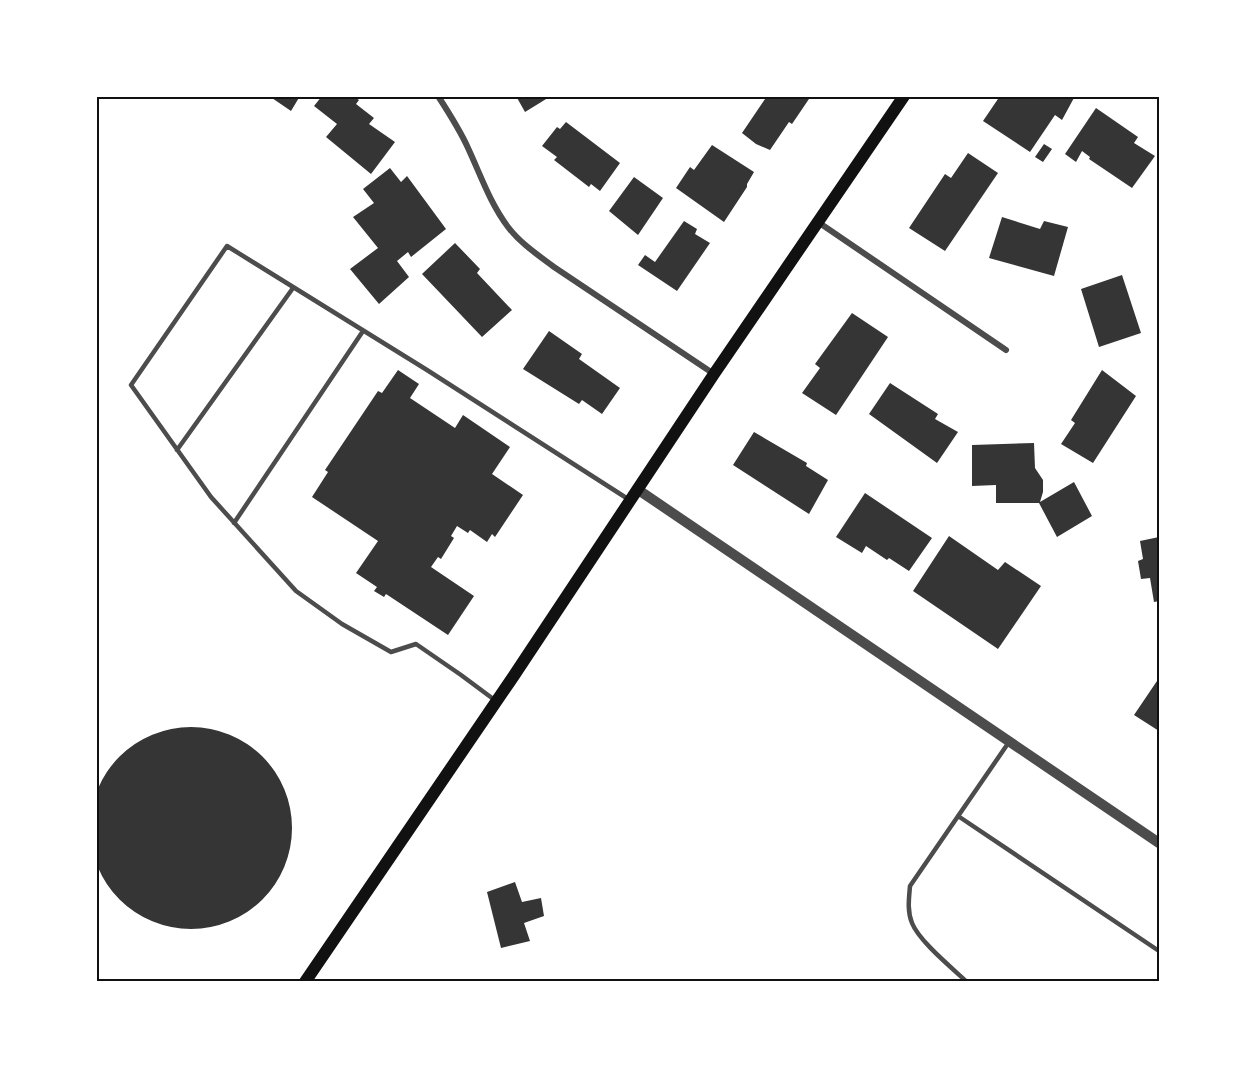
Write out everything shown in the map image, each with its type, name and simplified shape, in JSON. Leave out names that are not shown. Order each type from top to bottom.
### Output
[{"type":"main road","points":[[305,982],[904,96]]},
{"type":"street","points":[[438,96],[467,146],[492,203],[509,229],[528,248],[554,267],[714,374]]},
{"type":"street","points":[[818,222],[1006,350]]},
{"type":"street","points":[[637,489],[1159,843]]},
{"type":"lane","points":[[497,701],[416,644],[392,652],[342,624],[296,591],[211,497],[131,385],[227,246],[630,501]]},
{"type":"lane","points":[[177,450],[293,288]]},
{"type":"lane","points":[[234,523],[363,331]]},
{"type":"lane","points":[[967,982],[919,936],[911,922],[908,905],[910,885],[1009,742]]},
{"type":"lane","points":[[958,816],[1159,951]]},
{"type":"building","points":[[269,96],[300,96],[291,111]]},
{"type":"building","points":[[322,96],[353,96],[359,100],[356,104],[374,118],[369,124],[395,142],[371,174],[326,137],[337,124],[314,106]]},
{"type":"building","points":[[516,96],[551,96],[525,112]]},
{"type":"building","points":[[767,96],[811,96],[770,150],[756,144],[742,133]]},
{"type":"building","points":[[1000,96],[1037,98],[1039,96],[1075,96],[1062,120],[1055,115],[1030,152],[983,121]]},
{"type":"building","points":[[1096,108],[1138,137],[1134,143],[1155,156],[1132,188],[1089,159],[1090,157],[1082,151],[1076,162],[1065,154]]},
{"type":"building","points":[[566,122],[620,163],[600,191],[591,184],[589,187],[554,160],[557,157],[542,146],[557,127],[560,129]]},
{"type":"building","points":[[1044,144],[1052,149],[1043,162],[1035,157]]},
{"type":"building","points":[[712,145],[754,172],[724,222],[676,188],[690,167],[694,170]]},
{"type":"building","points":[[968,153],[998,173],[945,251],[909,228],[945,174],[951,178]]},
{"type":"building","points":[[390,168],[401,182],[407,176],[446,229],[411,257],[408,252],[397,261],[409,277],[379,304],[350,269],[378,248],[353,217],[374,203],[363,189]]},
{"type":"building","points":[[634,177],[663,198],[638,235],[609,211]]},
{"type":"building","points":[[1002,217],[1040,229],[1044,221],[1068,227],[1054,276],[989,258]]},
{"type":"building","points":[[684,221],[697,229],[695,234],[710,243],[677,291],[638,265],[645,255],[655,262]]},
{"type":"building","points":[[455,243],[480,269],[477,273],[512,310],[482,337],[422,274]]},
{"type":"building","points":[[1122,275],[1141,333],[1099,347],[1081,289]]},
{"type":"building","points":[[852,313],[888,337],[836,415],[802,393],[820,368],[815,364]]},
{"type":"building","points":[[549,331],[582,354],[579,359],[620,388],[602,414],[582,400],[579,404],[523,369]]},
{"type":"building","points":[[398,370],[419,384],[410,398],[455,428],[463,415],[510,447],[492,474],[523,495],[495,537],[492,534],[487,542],[470,530],[468,533],[457,526],[451,536],[454,538],[441,559],[438,557],[431,567],[474,596],[448,635],[386,594],[384,597],[374,591],[377,587],[356,573],[378,541],[312,497],[328,472],[325,470],[378,391],[382,393]]},
{"type":"building","points":[[1102,370],[1136,396],[1093,463],[1061,444],[1075,423],[1071,420]]},
{"type":"building","points":[[890,383],[938,414],[935,419],[958,432],[937,463],[869,414]]},
{"type":"building","points":[[754,432],[807,463],[806,466],[828,480],[809,514],[733,465]]},
{"type":"building","points":[[1034,443],[1035,468],[1043,480],[1040,502],[1074,482],[1092,516],[1057,537],[1039,503],[996,503],[996,485],[972,486],[972,445]]},
{"type":"building","points":[[865,493],[932,538],[909,571],[866,546],[862,553],[836,537]]},
{"type":"building","points":[[949,536],[998,570],[1005,562],[1041,586],[998,649],[913,591]]},
{"type":"building","points":[[1159,537],[1159,601],[1154,602],[1150,578],[1141,579],[1138,561],[1143,559],[1140,541]]},
{"type":"building","points":[[1159,678],[1159,731],[1134,715]]},
{"type":"building","points":[[181,727],[201,727],[230,734],[263,756],[285,789],[292,828],[285,867],[263,900],[230,922],[201,929],[181,929],[152,922],[119,900],[97,867],[90,838],[90,818],[97,789],[119,756],[152,734]]},
{"type":"building","points":[[515,882],[522,902],[541,898],[544,916],[524,923],[530,941],[501,948],[487,892]]}]
